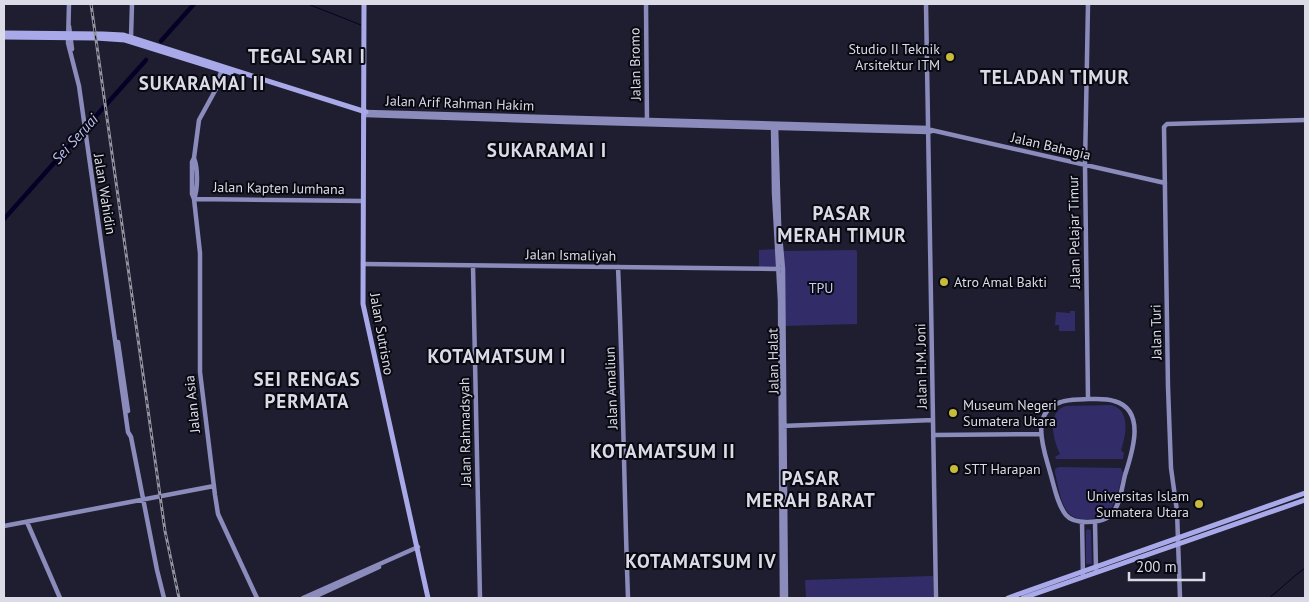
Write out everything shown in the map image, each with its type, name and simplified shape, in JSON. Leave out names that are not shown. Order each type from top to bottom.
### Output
[{"type":"main road","name":"Jalan Sutrisno","points":[[365,4],[362,304],[430,598]]},
{"type":"main road","name":"Jalan Arif Rahman Hakim","points":[[4,33],[69,35],[125,40],[365,114]]},
{"type":"main road","name":"Jalan Arif Rahman Hakim","points":[[4,37],[116,34],[131,37],[222,69]]},
{"type":"main road","points":[[1179,541],[1305,493]]},
{"type":"main road","points":[[1023,598],[1179,541],[1305,500]]},
{"type":"main road","points":[[1008,598],[1082,575]]},
{"type":"street","name":"Jalan Wahidin","points":[[69,4],[69,35],[115,331],[119,376],[128,432],[131,437],[164,598]]},
{"type":"street","points":[[131,37],[132,4]]},
{"type":"street","name":"Jalan Bromo","points":[[646,4],[647,111],[649,121]]},
{"type":"street","name":"Jalan H.M. Joni","points":[[926,4],[930,131],[936,598]]},
{"type":"street","name":"Jalan Pelajar Timur","points":[[1088,4],[1085,165],[1088,399]]},
{"type":"street","name":"Jalan Asia","points":[[222,69],[216,89],[198,124],[194,161],[196,194],[194,199],[200,248],[200,372],[218,514],[257,598]]},
{"type":"street","name":"Jalan Arif Rahman Hakim","points":[[365,114],[649,121],[691,124],[930,131]]},
{"type":"street","name":"Jalan Turi","points":[[1180,598],[1179,541],[1171,468],[1168,388],[1164,128],[1166,125],[1305,120]]},
{"type":"street","name":"Jalan Halat","points":[[775,126],[774,193],[779,269],[783,426]]},
{"type":"street","name":"Jalan Halat","points":[[775,126],[783,269],[784,598]]},
{"type":"street","name":"Jalan Bahagia","points":[[930,131],[1166,183]]},
{"type":"street","name":"Jalan Kapten Jumhana","points":[[194,199],[363,201]]},
{"type":"street","name":"Jalan Ismaliyah","points":[[363,264],[779,269]]},
{"type":"street","name":"Jalan Rahmadsyah","points":[[473,266],[480,598]]},
{"type":"street","name":"Jalan Amaliun","points":[[618,268],[628,598]]},
{"type":"street","points":[[1088,399],[1113,400],[1121,403],[1132,417],[1134,427],[1133,447],[1116,507],[1112,514],[1095,522],[1082,522],[1070,518],[1061,506],[1040,434],[1043,419],[1051,407],[1062,401],[1088,399]]},
{"type":"street","points":[[783,426],[933,420]]},
{"type":"street","points":[[933,436],[1040,434]]},
{"type":"street","points":[[4,526],[214,486]]},
{"type":"street","points":[[26,522],[60,598]]},
{"type":"street","points":[[1082,522],[1082,575]]},
{"type":"street","points":[[1095,522],[1096,570]]},
{"type":"street","points":[[303,598],[321,592],[418,548]]},
{"type":"street","points":[[312,598],[321,592]]},
{"type":"green space","name":"TPU","points":[[777,249],[778,268],[759,269],[759,250]]},
{"type":"green space","name":"TPU","points":[[856,250],[857,324],[784,326],[783,251]]},
{"type":"green space","points":[[1070,311],[1075,311],[1075,331],[1059,331],[1059,325],[1055,325],[1056,312],[1070,313]]},
{"type":"green space","points":[[1111,405],[1122,412],[1124,417],[1125,431],[1121,450],[1124,453],[1123,459],[1056,459],[1055,457],[1060,454],[1055,441],[1053,420],[1060,409],[1066,406]]},
{"type":"green space","points":[[1059,467],[1121,468],[1123,473],[1116,498],[1109,511],[1103,516],[1095,518],[1079,519],[1070,515],[1058,488],[1055,469]]},
{"type":"green space","points":[[1087,529],[1091,530],[1092,564],[1086,564]]},
{"type":"green space","points":[[933,576],[933,598],[806,598],[805,580]]},
{"type":"waterway","name":"Sei Seruai","points":[[161,41],[194,4]]},
{"type":"waterway","points":[[308,4],[361,25]]},
{"type":"waterway","name":"Sei Seruai","points":[[4,219],[146,60]]},
{"type":"waterway","points":[[1269,598],[1305,568]]},
{"type":"railway","points":[[91,4],[165,531],[179,598]]},
{"type":"place","name":"Studio II Teknik Arsitektur ITM","points":[[950,57]]},
{"type":"place","name":"Atro Amal Bakti","points":[[944,282]]},
{"type":"place","name":"Museum Negeri Sumatera Utara","points":[[953,413]]},
{"type":"place","name":"STT Harapan","points":[[954,469]]},
{"type":"place","name":"Universitas Islam Sumatera Utara","points":[[1199,504]]},
{"type":"district","name":"TEGAL SARI I","points":[[307,56]]},
{"type":"district","name":"TELADAN TIMUR","points":[[1055,77]]},
{"type":"district","name":"SUKARAMAI II","points":[[202,83]]},
{"type":"district","name":"SUKARAMAI I","points":[[547,150]]},
{"type":"district","name":"PASAR MERAH TIMUR","points":[[842,224]]},
{"type":"district","name":"KOTAMATSUM I","points":[[497,356]]},
{"type":"district","name":"SEI RENGAS PERMATA","points":[[307,390]]},
{"type":"district","name":"KOTAMATSUM II","points":[[663,451]]},
{"type":"district","name":"PASAR MERAH BARAT","points":[[811,489]]},
{"type":"district","name":"KOTAMATSUM IV","points":[[701,561]]}]
